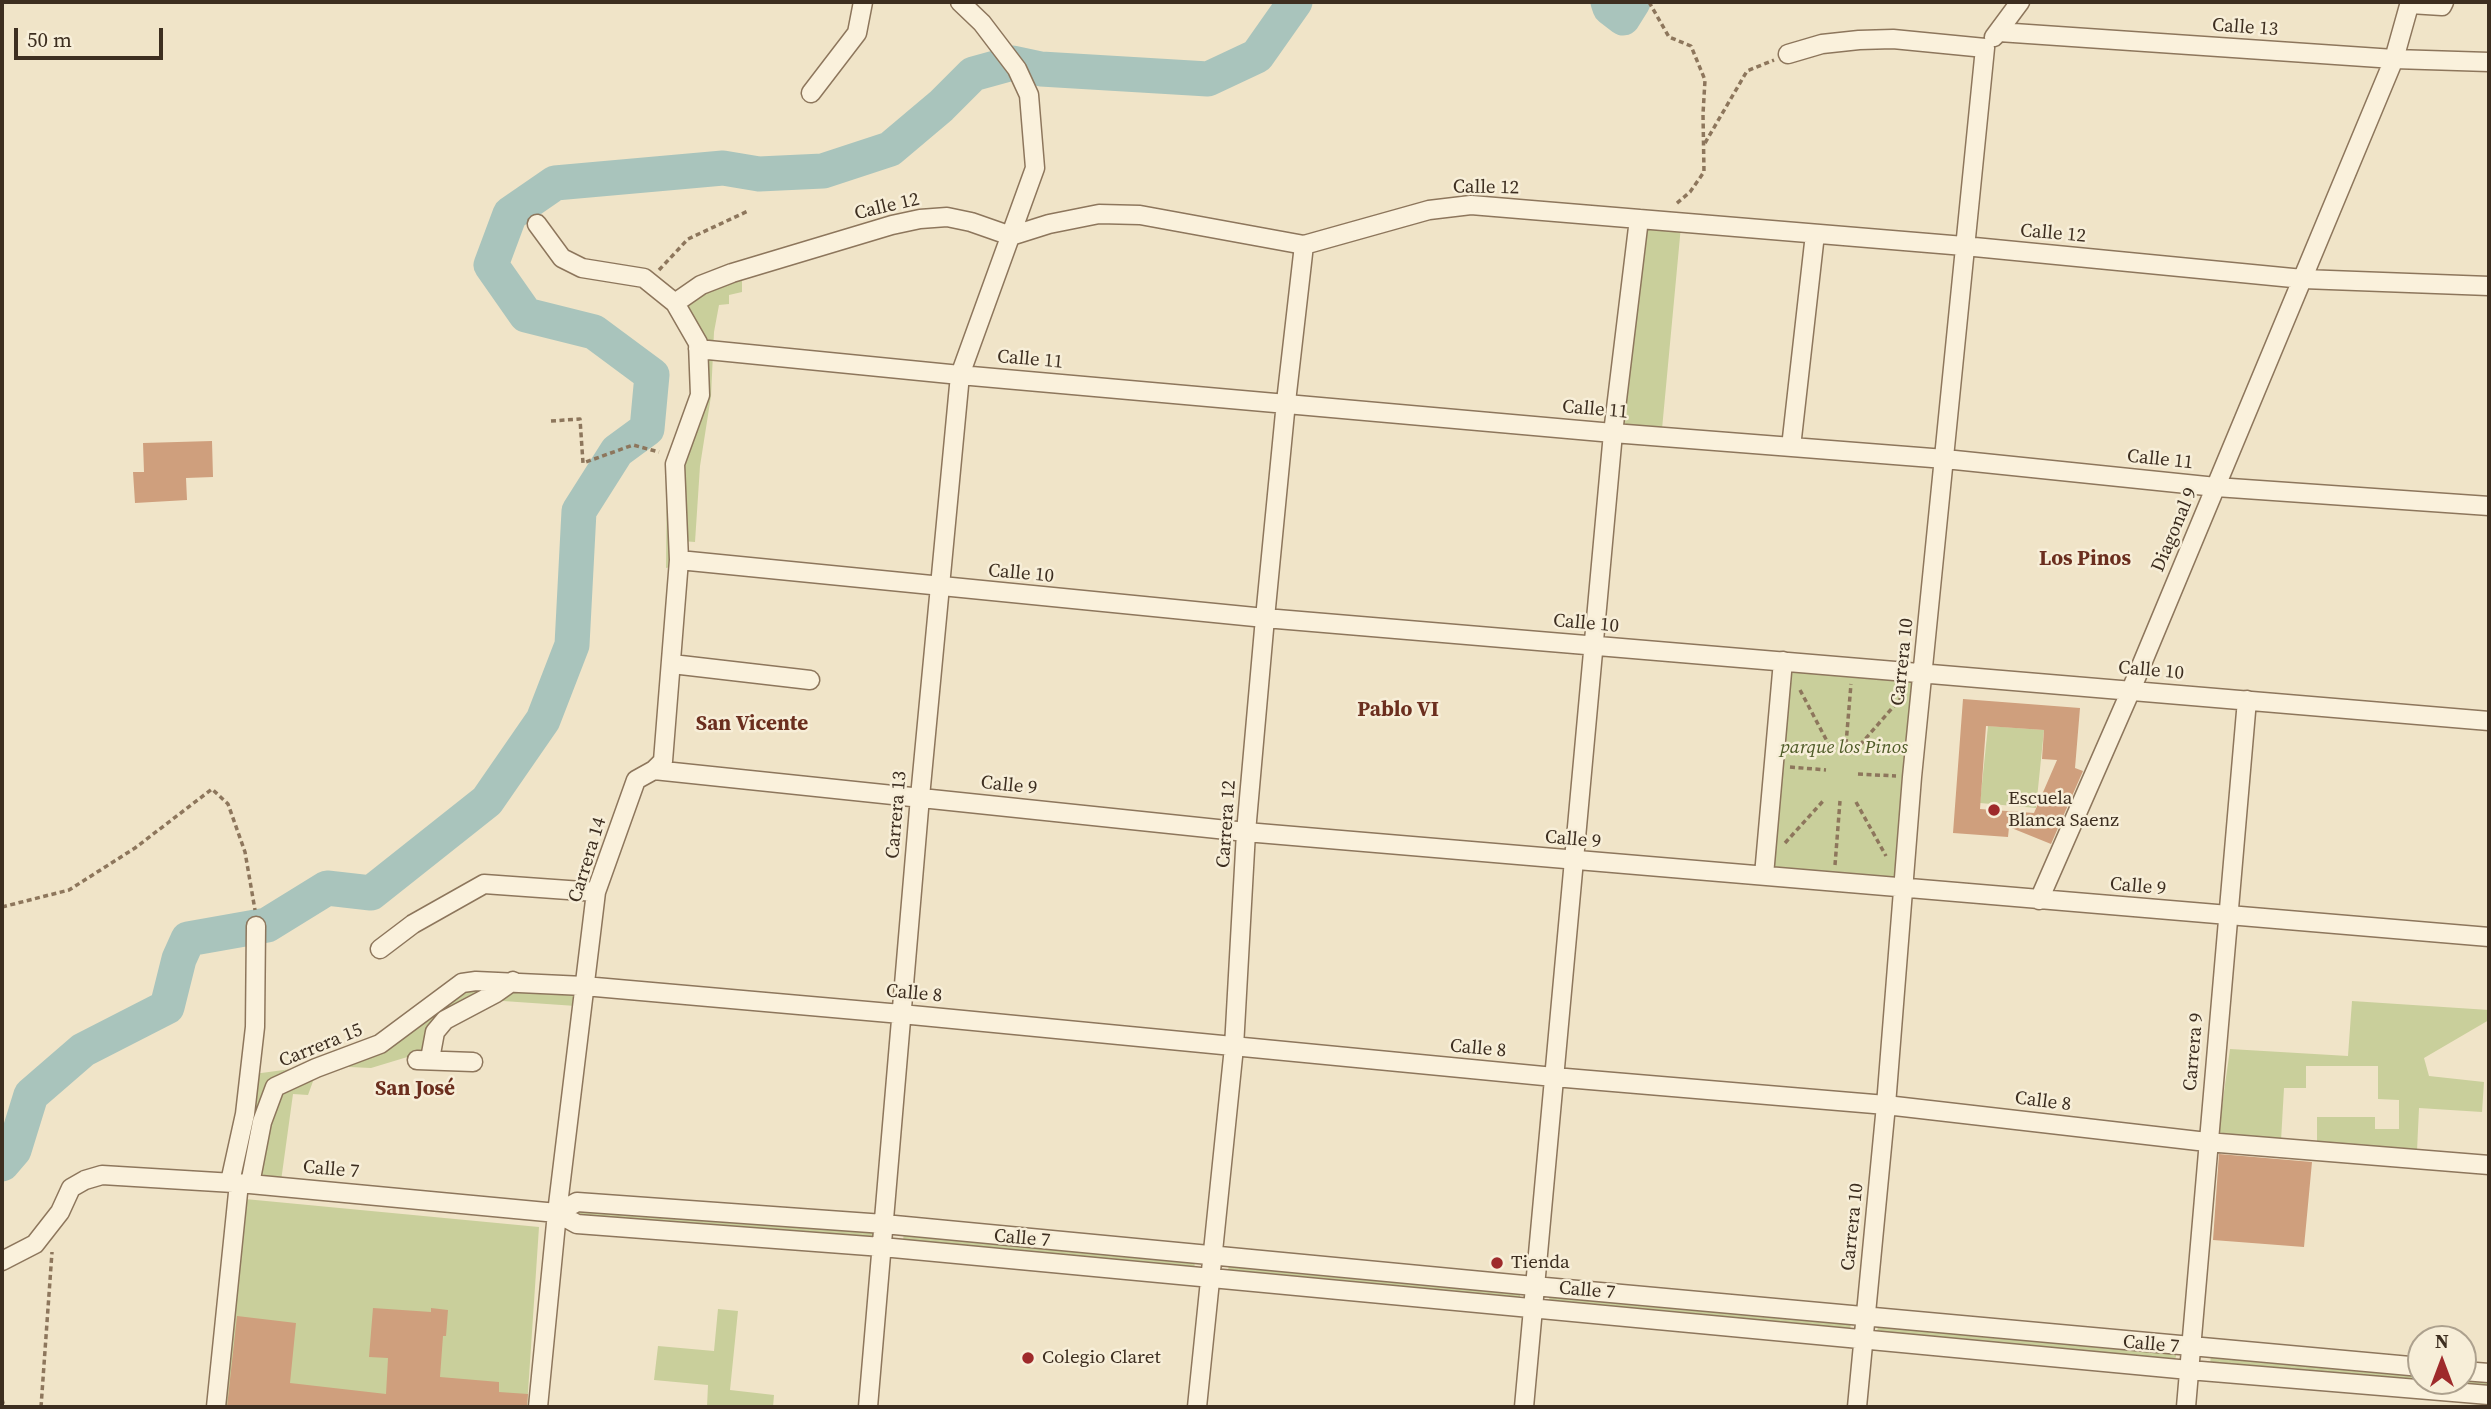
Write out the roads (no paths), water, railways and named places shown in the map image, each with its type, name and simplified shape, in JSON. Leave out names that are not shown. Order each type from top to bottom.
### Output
[{"type":"street","points":[[810,93],[857,33],[863,2]]},
{"type":"street","name":"Carrera 13","points":[[867,1407],[960,375],[1035,168],[1029,95],[1012,62],[960,2]]},
{"type":"street","points":[[1788,54],[1822,44],[1859,40],[1893,39],[1985,48],[2020,2]]},
{"type":"street","points":[[2410,3],[2442,6],[2444,2]]},
{"type":"street","name":"Diagonal 9","points":[[2039,900],[2131,690],[2394,59],[2410,3]]},
{"type":"street","name":"Calle 13","points":[[1999,32],[2394,59],[2489,62]]},
{"type":"street","name":"Carrera 10","points":[[1857,1407],[1886,1105],[1912,777],[1985,48]]},
{"type":"street","name":"Calle 12","points":[[675,303],[701,285],[732,273],[892,225],[947,217],[1011,236],[1049,224],[1099,214],[1140,215],[1304,245],[1429,210],[1471,205],[1964,246],[2303,279],[2489,286]]},
{"type":"street","points":[[1524,1407],[1613,433],[1639,219]]},
{"type":"street","points":[[537,224],[562,258],[582,268],[644,278],[675,303],[698,346]]},
{"type":"street","points":[[1791,447],[1815,234]]},
{"type":"street","name":"Carrera 12","points":[[1197,1407],[1234,1047],[1247,832],[1265,618],[1304,245]]},
{"type":"street","name":"Calle 11","points":[[698,346],[960,375],[1613,433],[1945,459],[2216,487],[2489,506]]},
{"type":"street","name":"Carrera 14","points":[[538,1407],[557,1213],[596,892],[636,780],[654,770],[663,761],[679,560],[675,468],[701,395],[698,346]]},
{"type":"street","name":"Calle 10","points":[[679,560],[1265,618],[2489,721]]},
{"type":"street","points":[[1765,870],[1783,661]]},
{"type":"street","points":[[672,664],[810,680]]},
{"type":"street","name":"Carrera 9","points":[[2186,1407],[2247,700]]},
{"type":"street","name":"Calle 9","points":[[654,770],[1247,832],[1574,861],[1765,870],[1834,880],[2039,900],[2489,937]]},
{"type":"street","points":[[380,950],[413,924],[484,884],[596,892]]},
{"type":"street","points":[[240,1183],[255,1027],[256,926]]},
{"type":"street","points":[[473,1062],[424,1059],[435,1032],[445,1020],[513,981]]},
{"type":"street","name":"Calle 8","points":[[462,983],[513,981],[584,986],[901,1014],[1554,1077],[1886,1105],[2207,1142],[2489,1165]]},
{"type":"street","name":"Carrera 15","points":[[216,1407],[240,1183],[275,1087],[380,1044],[462,983]]},
{"type":"street","name":"Calle 7","points":[[2,1261],[35,1244],[60,1212],[71,1188],[102,1175],[240,1183],[557,1213],[577,1224],[882,1247],[2189,1370],[2489,1395]]},
{"type":"street","name":"Calle 7","points":[[557,1213],[577,1202],[884,1224],[2407,1366]]},
{"type":"waterway","points":[[2,1164],[14,1150],[31,1095],[83,1050],[167,1007],[179,959],[188,939],[267,925],[327,888],[371,893],[487,801],[543,720],[572,645],[579,511],[617,451],[647,429],[652,375],[594,332],[526,315],[491,265],[510,214],[555,183],[723,168],[759,174],[823,171],[890,149],[941,106],[973,74],[1013,63],[1041,69],[1208,79],[1257,56],[1295,2]]},
{"type":"waterway","points":[[1608,2],[1610,8],[1623,18],[1633,2]]},
{"type":"place","name":"Escuela Blanca Saenz","points":[[1994,810]]},
{"type":"place","name":"Tienda","points":[[1497,1263]]},
{"type":"place","name":"Colegio Claret","points":[[1028,1358]]},
{"type":"district","name":"Los Pinos","points":[[2085,560]]},
{"type":"district","name":"Pablo VI","points":[[1398,711]]},
{"type":"district","name":"San Vicente","points":[[752,725]]},
{"type":"district","name":"San José","points":[[415,1090]]},
{"type":"park label","name":"parque los Pinos","points":[[1844,748]]}]
